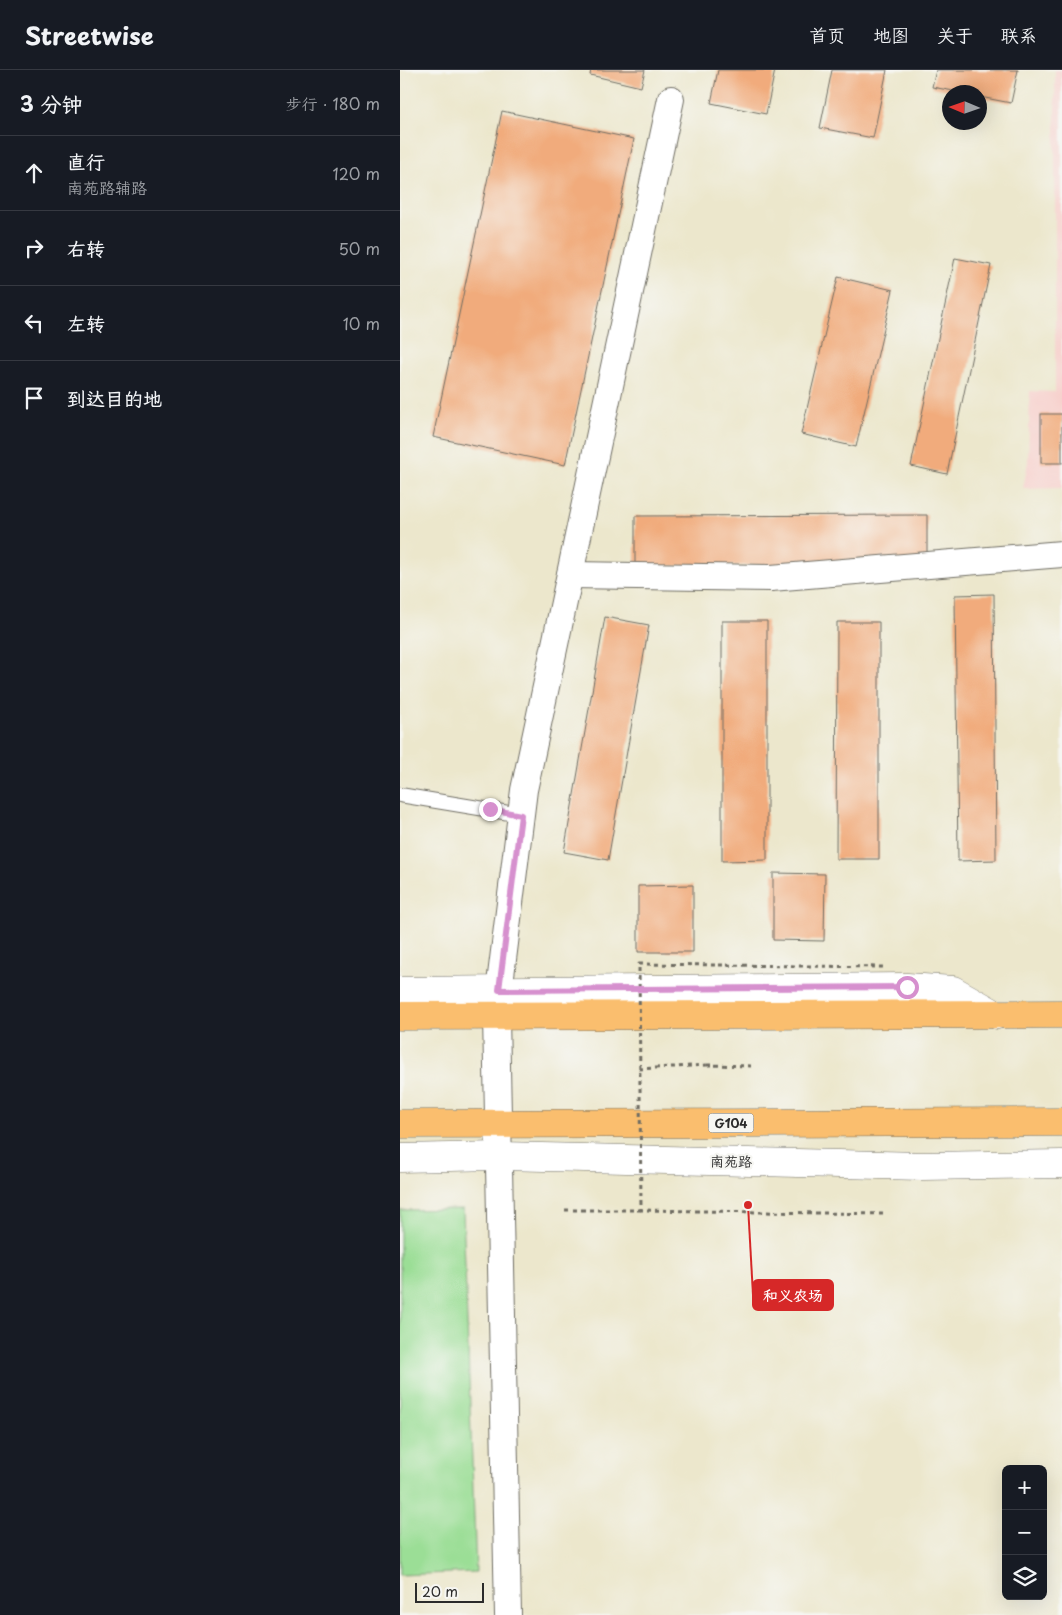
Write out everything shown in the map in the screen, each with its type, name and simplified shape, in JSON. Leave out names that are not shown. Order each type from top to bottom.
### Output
[{"type":"highway","points":[[400,1016],[498,1003],[1062,1014]]},
{"type":"highway","name":"G104","points":[[400,1124],[1062,1122]]},
{"type":"street","points":[[508,1615],[498,1003],[524,790],[671,99]]},
{"type":"street","points":[[570,575],[771,578],[1062,554]]},
{"type":"street","points":[[400,991],[498,1003]]},
{"type":"street","name":"南苑路","points":[[400,1158],[499,1156],[922,1166],[1062,1164]]},
{"type":"lane","points":[[400,796],[521,815]]},
{"type":"path","points":[[641,1210],[639,964],[884,967]]},
{"type":"path","points":[[639,1069],[707,1065],[755,1066]]},
{"type":"path","points":[[565,1210],[883,1214]]},
{"type":"shaded area","points":[[1055,70],[1062,70],[1062,488],[1023,489],[1028,462],[1030,391],[1055,392]]},
{"type":"green space","points":[[463,1209],[476,1572],[400,1575],[400,1210]]},
{"type":"building","points":[[591,70],[645,70],[641,87],[590,75]]},
{"type":"building","points":[[718,70],[775,70],[766,114],[711,103]]},
{"type":"building","points":[[832,70],[887,70],[873,138],[820,128]]},
{"type":"building","points":[[936,70],[1018,70],[1011,103],[987,98],[987,85],[942,85],[942,89],[932,87]]},
{"type":"building","points":[[502,111],[634,139],[565,465],[433,437]]},
{"type":"building","points":[[955,258],[991,265],[947,474],[911,466]]},
{"type":"building","points":[[838,277],[893,290],[856,447],[801,434]]},
{"type":"building","points":[[1041,414],[1062,414],[1062,463],[1041,463]]},
{"type":"building","points":[[927,515],[927,565],[635,566],[635,516]]},
{"type":"building","points":[[994,594],[996,860],[958,861],[955,595]]},
{"type":"building","points":[[605,617],[649,625],[608,860],[564,852]]},
{"type":"building","points":[[722,621],[767,621],[767,860],[722,861]]},
{"type":"building","points":[[837,622],[879,622],[879,859],[836,859]]},
{"type":"building","points":[[773,873],[825,874],[824,941],[773,940]]},
{"type":"building","points":[[693,885],[693,952],[638,952],[638,886]]},
{"type":"place","name":"和义农场","points":[[748,1205]]},
{"type":"route","points":[[490,809],[521,815],[499,990],[907,987]]}]
